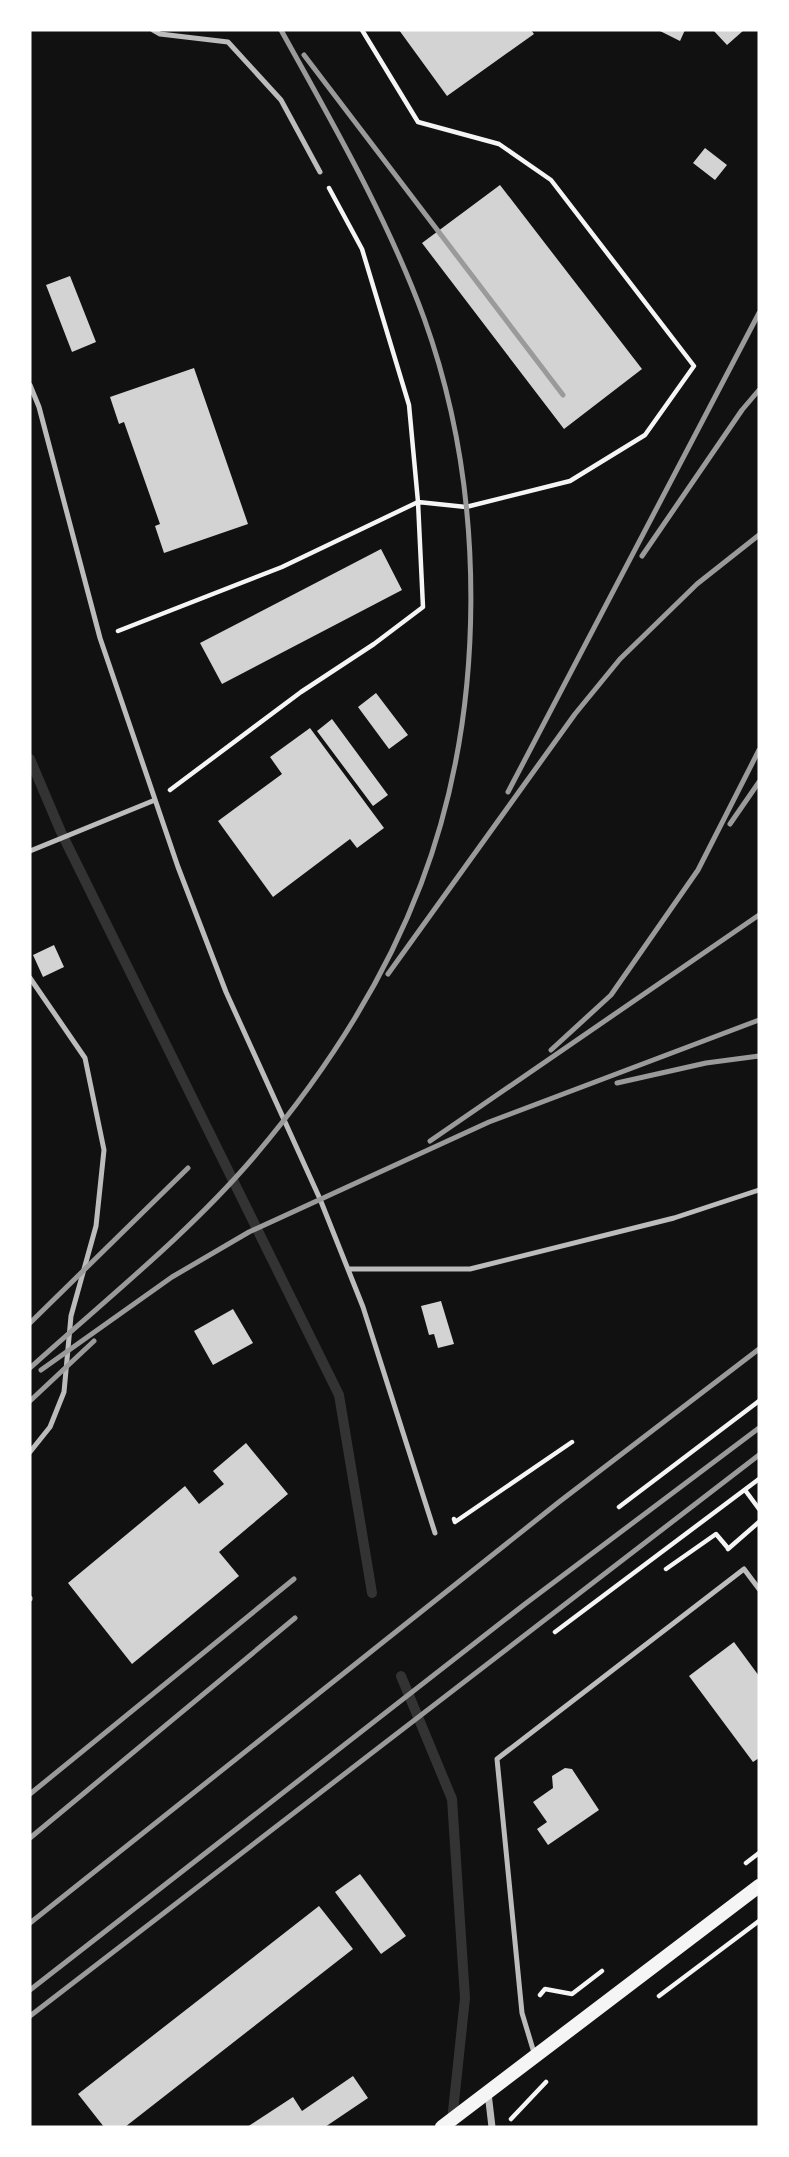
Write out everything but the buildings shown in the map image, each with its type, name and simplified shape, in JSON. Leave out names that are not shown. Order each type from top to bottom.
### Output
[{"type":"main road","points":[[442,2127],[759,1886]]},
{"type":"street","points":[[488,2093],[492,2127]]},
{"type":"lane","points":[[153,30],[160,34],[228,42],[281,100],[320,172]]},
{"type":"lane","points":[[30,385],[39,407],[100,638],[155,800],[226,992],[320,1199],[348,1269],[435,1533]]},
{"type":"lane","points":[[32,849],[155,800]]},
{"type":"lane","points":[[30,978],[85,1058],[104,1150],[96,1226],[71,1316],[64,1392],[50,1427],[30,1452]]},
{"type":"lane","points":[[348,1269],[470,1269],[674,1218],[759,1190]]},
{"type":"lane","points":[[535,2057],[522,2013],[497,1759],[744,1569],[759,1589]]},
{"type":"path","points":[[100,638],[282,567],[418,502],[466,507],[570,481],[645,435],[694,366],[551,180],[499,144],[418,122],[362,30]]},
{"type":"path","points":[[155,800],[301,692],[374,644],[423,607],[418,502],[405,392],[362,249],[320,172]]},
{"type":"path","points":[[619,1507],[759,1401]]},
{"type":"path","points":[[450,1509],[455,1522],[572,1442]]},
{"type":"path","points":[[555,1632],[759,1479]]},
{"type":"path","points":[[745,1490],[759,1509]]},
{"type":"path","points":[[727,1547],[759,1522]]},
{"type":"path","points":[[666,1569],[716,1534],[744,1569]]},
{"type":"path","points":[[737,1870],[759,1853]]},
{"type":"path","points":[[653,2001],[759,1921]]},
{"type":"path","points":[[522,2013],[545,1989],[572,1994],[605,1969]]},
{"type":"path","points":[[504,2127],[557,2073]]},
{"type":"waterway","points":[[30,759],[61,832],[339,1395],[372,1593]]},
{"type":"waterway","points":[[401,1676],[452,1799],[465,1998],[452,2121]]},
{"type":"railway","points":[[30,1368],[201,1214],[253,1158],[326,1062],[369,993],[406,921],[443,817],[458,747],[468,675],[471,601],[468,528],[459,456],[445,385],[424,318],[393,244],[358,171],[281,30]]},
{"type":"railway","points":[[304,55],[563,395]]},
{"type":"railway","points":[[508,792],[759,313]]},
{"type":"railway","points":[[642,556],[742,410],[759,390]]},
{"type":"railway","points":[[388,974],[575,714],[620,659],[697,584],[759,535]]},
{"type":"railway","points":[[551,1050],[611,995],[698,870],[759,750]]},
{"type":"railway","points":[[730,824],[759,782]]},
{"type":"railway","points":[[430,1141],[759,915]]},
{"type":"railway","points":[[41,1370],[172,1277],[249,1232],[489,1122],[759,1020]]},
{"type":"railway","points":[[617,1083],[706,1063],[759,1056]]},
{"type":"railway","points":[[30,1323],[188,1168]]},
{"type":"railway","points":[[30,1401],[94,1341]]},
{"type":"railway","points":[[30,1923],[559,1502],[759,1349]]},
{"type":"railway","points":[[30,1990],[525,1604],[759,1428]]},
{"type":"railway","points":[[30,2016],[759,1455]]},
{"type":"railway","points":[[30,1794],[294,1579]]},
{"type":"railway","points":[[30,1838],[295,1618]]}]
